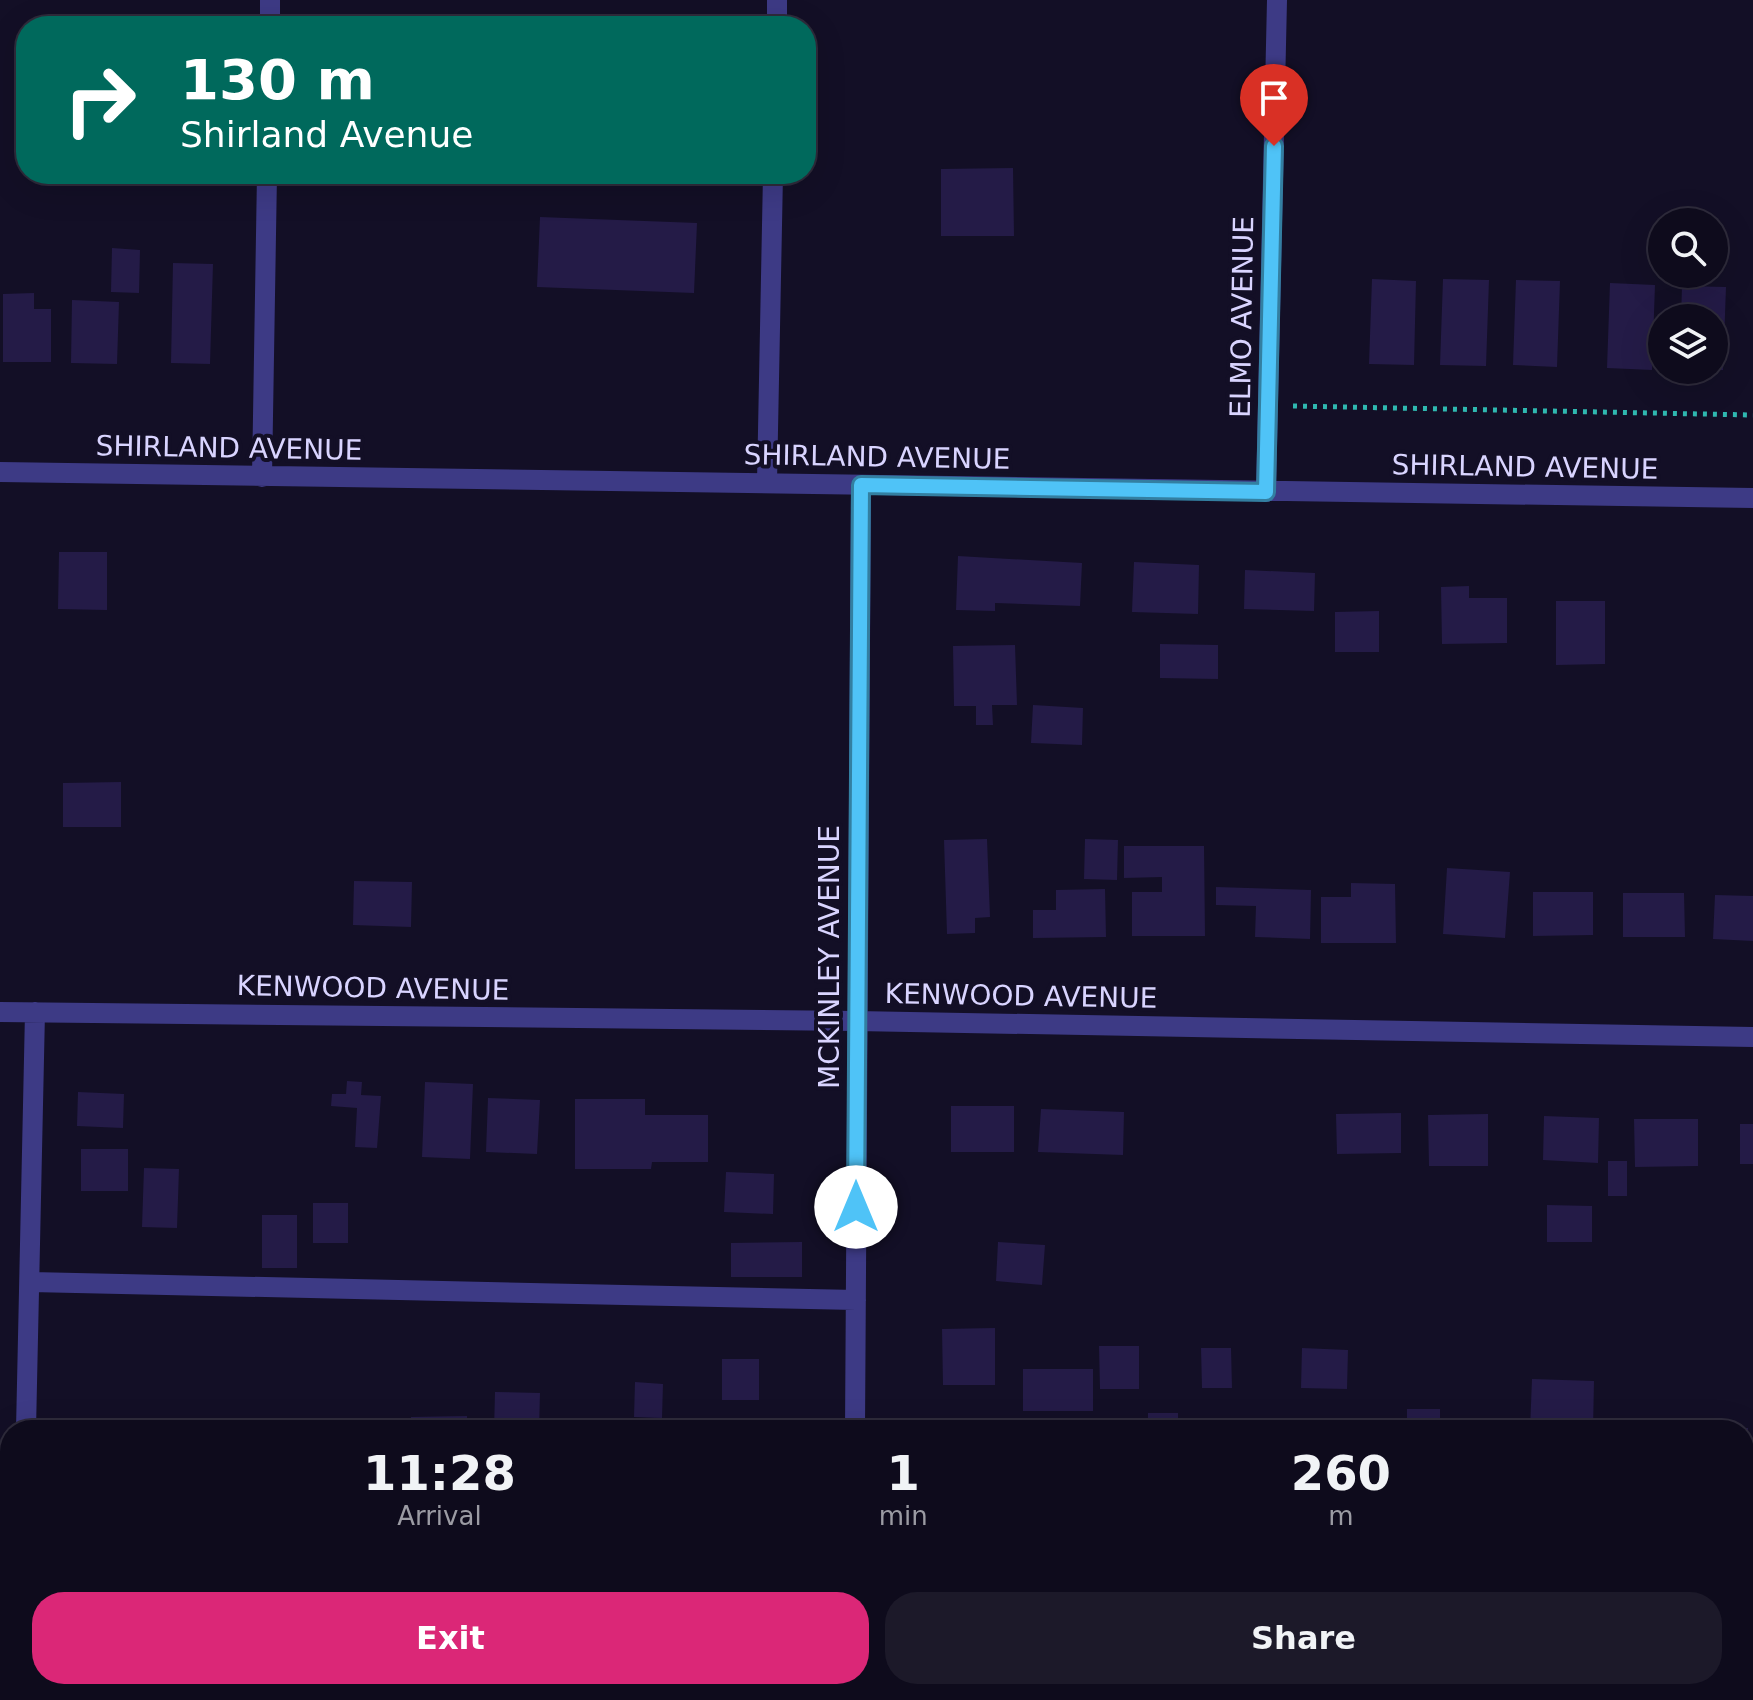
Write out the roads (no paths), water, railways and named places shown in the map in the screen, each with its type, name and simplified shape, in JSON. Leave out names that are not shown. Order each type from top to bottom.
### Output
[{"type":"street","name":"ELMO AVENUE","points":[[1266,492],[1277,0]]},
{"type":"street","points":[[262,477],[267,184]]},
{"type":"street","points":[[767,482],[773,184]]},
{"type":"street","name":"SHIRLAND AVENUE","points":[[0,472],[1753,498]]},
{"type":"street","name":"MCKINLEY AVENUE","points":[[855,1420],[861,485]]},
{"type":"street","name":"KENWOOD AVENUE","points":[[0,1012],[856,1021],[1753,1037]]},
{"type":"street","points":[[26,1420],[35,1012]]},
{"type":"street","points":[[31,1282],[856,1300]]}]
